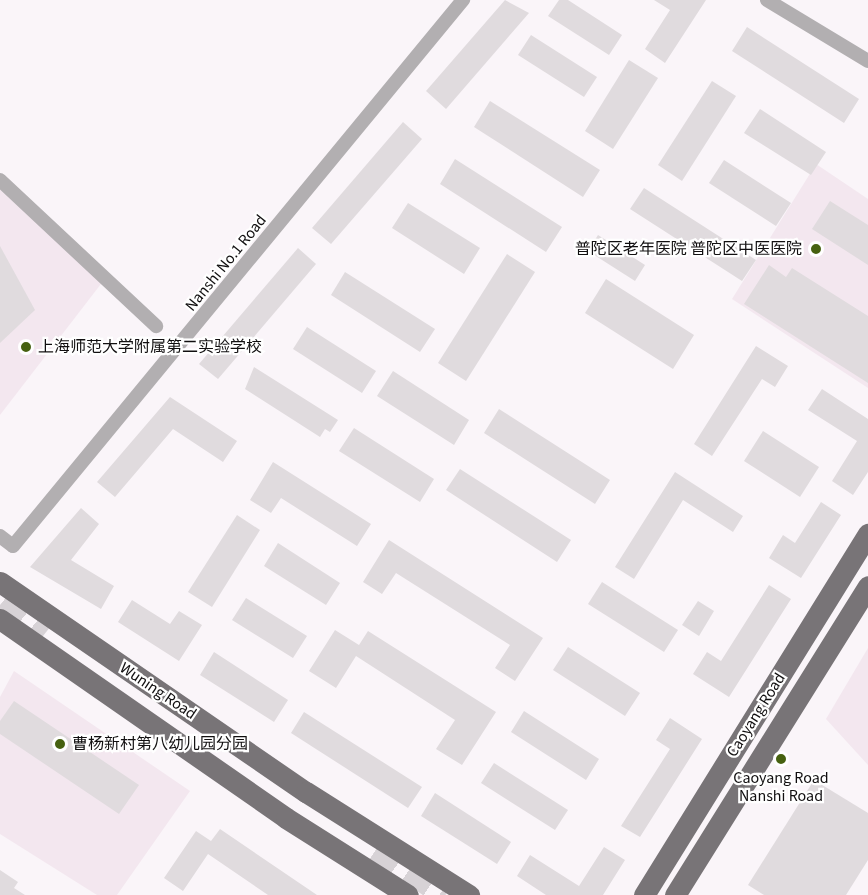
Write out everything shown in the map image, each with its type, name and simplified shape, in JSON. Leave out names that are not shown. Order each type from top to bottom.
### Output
[{"type":"main road","name":"Caoyang Road","points":[[644,895],[868,534]]},
{"type":"main road","name":"Wuning Road","points":[[0,582],[306,792],[469,895]]},
{"type":"main road","name":"Caoyang Road","points":[[675,895],[868,586]]},
{"type":"main road","name":"Wuning Road","points":[[0,619],[286,818],[408,895]]},
{"type":"street","name":"Nanshi No.1 Road","points":[[0,536],[14,546],[463,0]]},
{"type":"street","points":[[767,0],[868,62]]},
{"type":"street","points":[[0,180],[156,326]]},
{"type":"shaded area","name":"普陀区老年医院 普陀区中医医院","points":[[816,164],[868,199],[868,388],[732,299]]},
{"type":"shaded area","name":"上海师范大学附属第二实验学校","points":[[0,180],[104,280],[0,415]]},
{"type":"shaded area","points":[[868,648],[868,765],[826,719]]},
{"type":"shaded area","name":"曹杨新村第八幼儿园分园","points":[[14,671],[190,791],[117,895],[97,895],[0,834],[0,697]]},
{"type":"building","points":[[505,0],[529,13],[446,109],[426,91]]},
{"type":"building","points":[[559,0],[568,0],[622,35],[609,55],[548,16]]},
{"type":"building","points":[[654,0],[706,0],[665,63],[645,49],[670,10]]},
{"type":"building","points":[[747,27],[859,99],[844,123],[732,51]]},
{"type":"building","points":[[531,35],[597,77],[584,97],[518,55]]},
{"type":"building","points":[[629,60],[658,78],[613,149],[585,131]]},
{"type":"building","points":[[712,81],[736,96],[682,181],[658,165]]},
{"type":"building","points":[[490,101],[600,170],[583,197],[474,127]]},
{"type":"building","points":[[760,109],[826,152],[811,175],[744,133]]},
{"type":"building","points":[[403,122],[422,139],[331,244],[312,228]]},
{"type":"building","points":[[455,159],[562,227],[546,252],[440,184]]},
{"type":"building","points":[[724,160],[791,203],[776,226],[709,183]]},
{"type":"building","points":[[644,188],[756,260],[742,281],[630,209]]},
{"type":"building","points":[[830,201],[868,225],[868,265],[812,229]]},
{"type":"building","points":[[408,203],[480,248],[464,274],[392,228]]},
{"type":"building","points":[[598,235],[645,265],[635,281],[588,251]]},
{"type":"building","points":[[0,246],[35,310],[0,343]]},
{"type":"building","points":[[298,248],[316,264],[218,379],[199,364]]},
{"type":"building","points":[[507,254],[535,272],[466,381],[438,363]]},
{"type":"building","points":[[769,265],[786,277],[792,268],[868,316],[868,383],[744,304]]},
{"type":"building","points":[[345,272],[435,329],[420,352],[331,295]]},
{"type":"building","points":[[606,279],[694,335],[673,369],[585,313]]},
{"type":"building","points":[[307,327],[376,371],[362,393],[293,349]]},
{"type":"building","points":[[756,346],[788,366],[775,387],[762,379],[712,456],[694,444]]},
{"type":"building","points":[[254,367],[338,420],[330,432],[325,429],[320,437],[245,389]]},
{"type":"building","points":[[393,371],[469,420],[454,445],[377,396]]},
{"type":"building","points":[[822,389],[868,419],[868,472],[853,495],[832,481],[857,441],[808,410]]},
{"type":"building","points":[[170,397],[237,441],[223,462],[173,429],[115,497],[97,482]]},
{"type":"building","points":[[499,409],[610,480],[595,504],[484,433]]},
{"type":"building","points":[[354,428],[434,479],[420,502],[339,451]]},
{"type":"building","points":[[763,431],[819,467],[800,497],[744,461]]},
{"type":"building","points":[[273,462],[371,524],[357,546],[281,498],[271,513],[250,500]]},
{"type":"building","points":[[460,469],[571,540],[557,562],[446,490]]},
{"type":"building","points":[[675,472],[743,516],[733,532],[683,500],[634,579],[615,567]]},
{"type":"building","points":[[821,502],[841,515],[801,578],[769,558],[783,535],[795,543]]},
{"type":"building","points":[[81,508],[99,524],[71,560],[114,586],[101,609],[30,567]]},
{"type":"building","points":[[237,515],[260,530],[212,607],[188,592]]},
{"type":"building","points":[[389,540],[543,638],[515,681],[495,668],[510,645],[396,573],[382,594],[363,582]]},
{"type":"building","points":[[278,543],[340,583],[326,605],[264,566]]},
{"type":"building","points":[[602,582],[678,630],[664,652],[588,604]]},
{"type":"building","points":[[769,585],[791,599],[729,697],[693,674],[707,652],[721,661]]},
{"type":"building","points":[[246,598],[307,636],[293,658],[232,620]]},
{"type":"building","points":[[132,600],[170,624],[179,611],[202,625],[179,661],[118,622]]},
{"type":"building","points":[[698,601],[714,611],[699,636],[682,625]]},
{"type":"building","points":[[335,630],[359,645],[368,631],[496,712],[462,765],[436,749],[455,720],[356,656],[336,688],[309,671]]},
{"type":"building","points":[[568,647],[640,693],[625,716],[553,670]]},
{"type":"building","points":[[214,652],[288,700],[274,722],[200,675]]},
{"type":"building","points":[[14,701],[139,785],[119,814],[0,734],[0,721]]},
{"type":"building","points":[[524,711],[599,759],[586,780],[511,732]]},
{"type":"building","points":[[304,712],[422,787],[408,808],[291,733]]},
{"type":"building","points":[[670,718],[702,739],[640,837],[621,826],[670,749],[656,740]]},
{"type":"building","points":[[494,763],[568,810],[555,830],[481,783]]},
{"type":"building","points":[[814,780],[868,813],[868,860],[846,895],[764,895],[748,885]]},
{"type":"building","points":[[435,793],[511,842],[497,864],[421,816]]},
{"type":"building","points":[[220,829],[317,895],[268,895],[208,854],[183,891],[164,878],[196,831],[211,841]]},
{"type":"building","points":[[604,847],[625,860],[603,895],[546,895],[517,876],[530,855],[579,886]]},
{"type":"building","points":[[0,870],[18,882],[14,888],[25,895],[0,895]]},
{"type":"tunnel","points":[[0,605],[42,638]]},
{"type":"tunnel","points":[[377,848],[446,895]]},
{"type":"place","name":"普陀区老年医院 普陀区中医医院","points":[[816,249]]},
{"type":"place","name":"上海师范大学附属第二实验学校","points":[[26,347]]},
{"type":"place","name":"曹杨新村第八幼儿园分园","points":[[60,744]]},
{"type":"place","name":"Caoyang Road Nanshi Road","points":[[781,759]]}]
